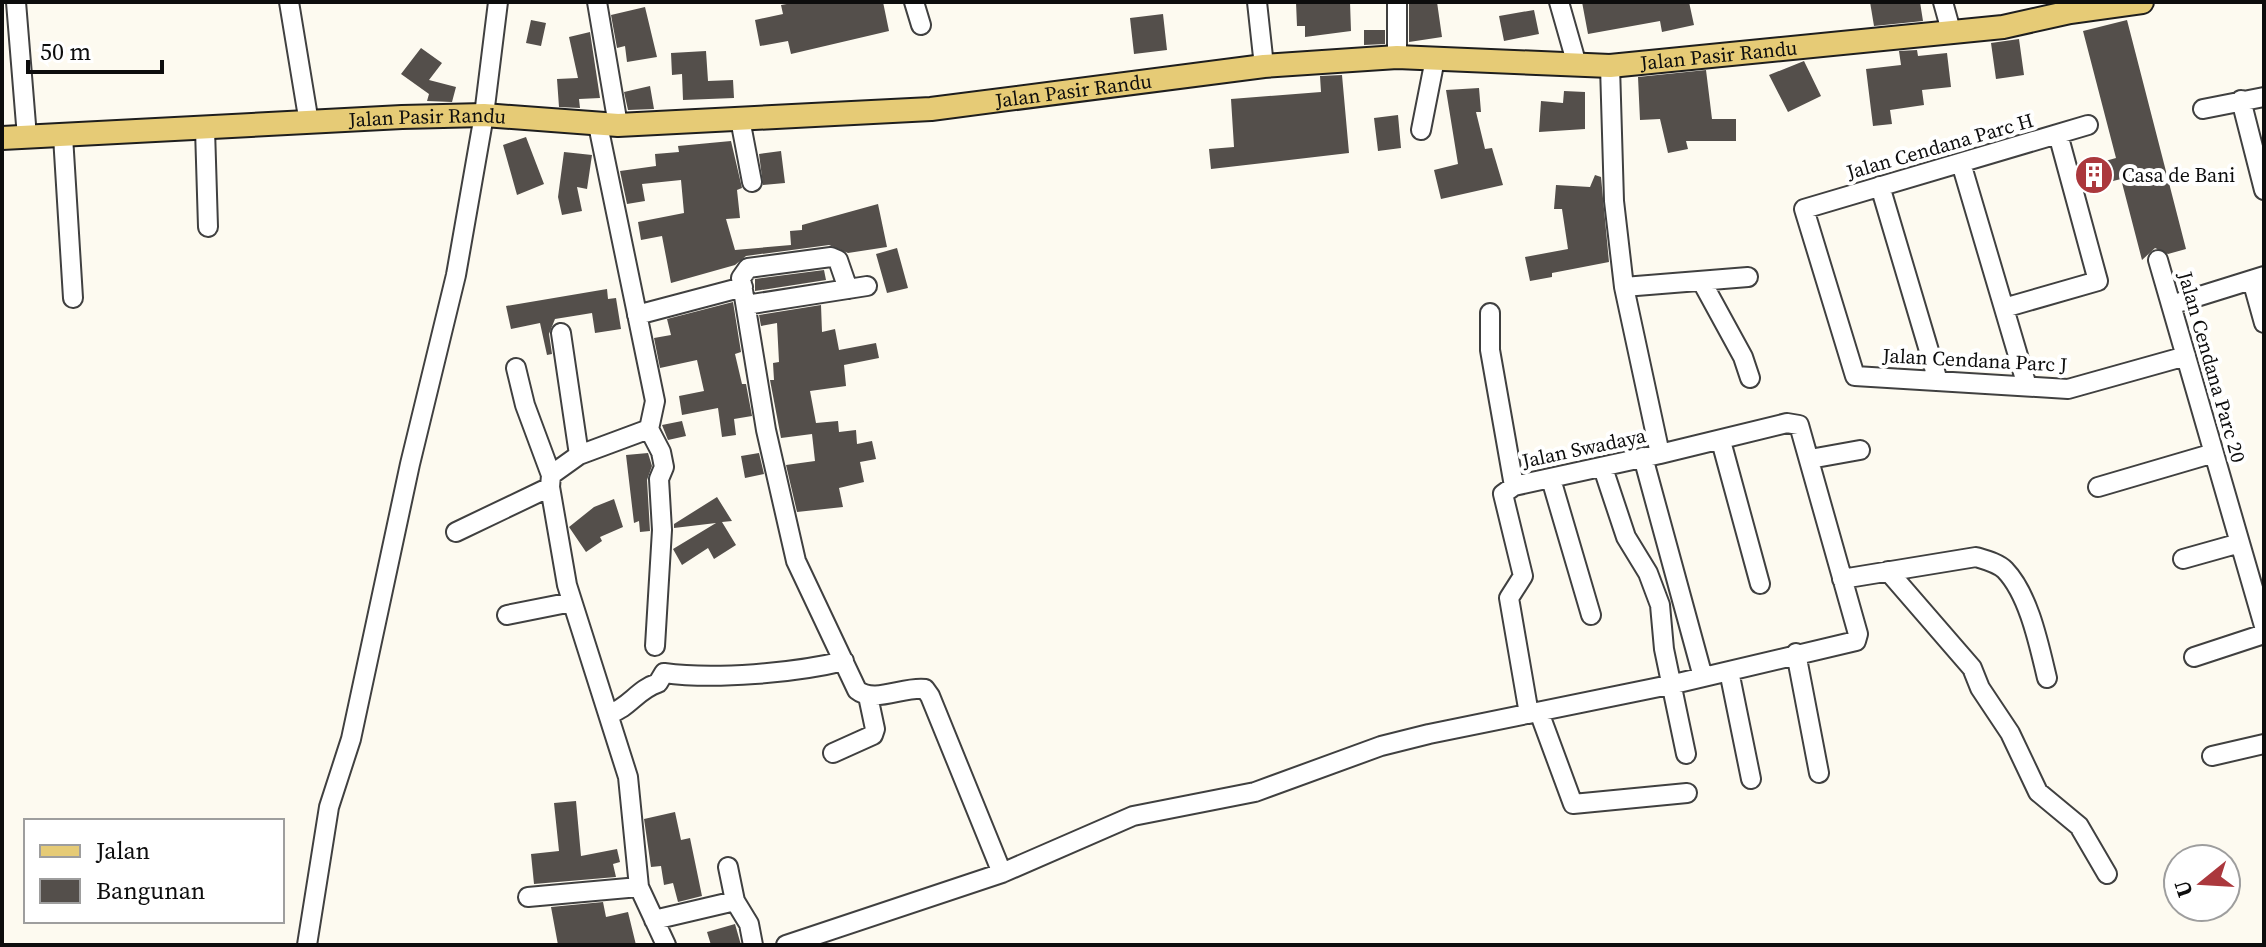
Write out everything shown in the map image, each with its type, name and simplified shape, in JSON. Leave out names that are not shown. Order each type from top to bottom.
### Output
[{"type":"main road","name":"Jalan Pasir Randu","points":[[2,138],[484,115],[608,125],[931,109],[1264,66],[1397,57],[1610,66],[2003,27],[2069,7],[2142,2]]},
{"type":"street","points":[[16,2],[27,137]]},
{"type":"street","points":[[289,2],[309,123]]},
{"type":"street","points":[[307,945],[329,807],[351,739],[410,464],[456,275],[484,115],[498,2]]},
{"type":"street","points":[[597,2],[608,125],[637,315],[655,401],[649,429],[661,452],[664,467],[659,479],[662,530],[655,646]]},
{"type":"street","points":[[914,2],[921,25]]},
{"type":"street","points":[[1257,2],[1264,66]]},
{"type":"street","points":[[1397,2],[1397,57]]},
{"type":"street","points":[[1559,2],[1577,65]]},
{"type":"street","points":[[1943,2],[1951,31]]},
{"type":"street","points":[[1421,130],[1435,59]]},
{"type":"street","name":"Jalan Swadaya","points":[[1534,713],[1509,598],[1523,576],[1502,500],[1507,488],[1652,456],[1624,287],[1614,201],[1610,66]]},
{"type":"street","points":[[2203,109],[2264,97]]},
{"type":"street","points":[[2241,100],[2264,188]]},
{"type":"street","points":[[740,119],[752,182]]},
{"type":"street","name":"Jalan Cendana Parc H","points":[[1855,376],[1804,209],[2088,125]]},
{"type":"street","points":[[205,129],[208,227]]},
{"type":"street","points":[[2004,308],[2098,281],[2058,134]]},
{"type":"street","points":[[63,136],[73,298]]},
{"type":"street","points":[[1961,163],[2027,386]]},
{"type":"street","points":[[1880,186],[1938,381]]},
{"type":"street","points":[[637,315],[745,296],[858,288],[838,260],[831,257],[748,268],[743,272],[745,296],[766,430],[796,561],[857,690],[868,696],[925,689],[1002,873]]},
{"type":"street","name":"Jalan Cendana Parc 20","points":[[2158,260],[2264,626]]},
{"type":"street","points":[[1624,287],[1748,277]]},
{"type":"street","points":[[2171,305],[2258,278],[2264,323]]},
{"type":"street","points":[[1702,282],[1743,357],[1750,378]]},
{"type":"street","points":[[1490,313],[1490,350],[1514,486]]},
{"type":"street","points":[[561,333],[579,455]]},
{"type":"street","name":"Jalan Cendana Parc J","points":[[1855,376],[2068,389],[2186,356]]},
{"type":"street","points":[[516,368],[519,388],[551,481],[572,602],[628,777],[639,887],[666,945]]},
{"type":"street","points":[[786,945],[1002,873],[1133,816],[1255,792],[1381,746],[1674,684],[1856,641],[1858,634],[1810,459],[1795,422],[1652,456],[1703,677]]},
{"type":"street","points":[[456,532],[551,481],[579,455],[649,429]]},
{"type":"street","points":[[1721,441],[1760,584]]},
{"type":"street","points":[[1810,459],[1860,450]]},
{"type":"street","points":[[2098,487],[2214,453]]},
{"type":"street","points":[[1603,468],[1626,537],[1648,573],[1660,605],[1664,649],[1674,684],[1686,754]]},
{"type":"street","points":[[1551,479],[1591,615]]},
{"type":"street","points":[[2183,559],[2240,543]]},
{"type":"street","points":[[1842,579],[1976,557],[2004,569],[2023,599],[2047,678]]},
{"type":"street","points":[[1888,571],[1972,668],[2038,792],[2079,826],[2107,874]]},
{"type":"street","points":[[507,615],[572,602]]},
{"type":"street","points":[[2194,657],[2264,634]]},
{"type":"street","points":[[1796,653],[1819,773]]},
{"type":"street","points":[[609,714],[625,709],[648,686],[658,683],[664,673],[690,677],[800,671],[844,661]]},
{"type":"street","points":[[1729,671],[1751,779]]},
{"type":"street","points":[[833,753],[873,735],[875,729],[868,696]]},
{"type":"street","points":[[1534,713],[1573,804],[1687,793]]},
{"type":"street","points":[[2212,756],[2264,745]]},
{"type":"street","points":[[728,867],[735,901],[749,924],[753,945]]},
{"type":"street","points":[[528,897],[639,887]]},
{"type":"street","points":[[654,920],[735,901]]},
{"type":"building","points":[[798,2],[883,2],[889,31],[791,54],[788,41],[760,46],[755,20],[783,14],[781,5]]},
{"type":"building","points":[[1296,2],[1350,2],[1351,31],[1305,37],[1305,26],[1297,26]]},
{"type":"building","points":[[1409,2],[1437,2],[1442,37],[1409,42]]},
{"type":"building","points":[[1582,2],[1689,2],[1694,25],[1662,32],[1660,21],[1588,34]]},
{"type":"building","points":[[1870,2],[1920,2],[1923,21],[1874,26]]},
{"type":"building","points":[[645,7],[657,57],[627,62],[625,46],[617,48],[611,15]]},
{"type":"building","points":[[1534,10],[1539,34],[1504,41],[1499,16]]},
{"type":"building","points":[[1163,14],[1167,50],[1134,54],[1130,18]]},
{"type":"building","points":[[531,20],[546,23],[541,46],[526,43]]},
{"type":"building","points":[[2127,20],[2186,249],[2168,254],[2155,248],[2142,260],[2121,179],[2085,188],[2080,168],[2116,158],[2083,31]]},
{"type":"building","points":[[1364,30],[1385,30],[1385,44],[1364,45]]},
{"type":"building","points":[[590,32],[600,98],[579,99],[580,108],[559,107],[557,79],[578,78],[569,37]]},
{"type":"building","points":[[2019,39],[2024,75],[1996,79],[1991,43]]},
{"type":"building","points":[[421,48],[442,63],[429,80],[456,87],[452,102],[427,101],[429,94],[401,74]]},
{"type":"building","points":[[1917,50],[1918,56],[1947,53],[1951,87],[1922,90],[1924,105],[1890,110],[1892,124],[1873,126],[1866,69],[1901,65],[1899,51]]},
{"type":"building","points":[[706,51],[708,81],[733,80],[734,98],[683,100],[682,74],[672,75],[671,53]]},
{"type":"building","points":[[1804,61],[1821,96],[1788,112],[1769,75]]},
{"type":"building","points":[[1706,70],[1712,119],[1736,119],[1736,141],[1686,141],[1688,149],[1668,153],[1660,119],[1640,120],[1638,77]]},
{"type":"building","points":[[1342,75],[1349,153],[1211,169],[1209,149],[1234,147],[1231,99],[1321,92],[1320,76]]},
{"type":"building","points":[[650,86],[654,109],[628,110],[624,92]]},
{"type":"building","points":[[1479,88],[1481,112],[1476,112],[1485,149],[1492,148],[1503,185],[1441,199],[1434,170],[1458,164],[1446,90]]},
{"type":"building","points":[[1564,91],[1585,92],[1585,129],[1539,132],[1541,101],[1563,103]]},
{"type":"building","points":[[1398,115],[1401,148],[1378,151],[1374,118]]},
{"type":"building","points":[[526,137],[544,184],[517,195],[503,145]]},
{"type":"building","points":[[731,141],[742,188],[737,190],[740,218],[726,219],[735,250],[791,245],[790,231],[802,230],[802,225],[878,204],[887,247],[848,253],[829,245],[746,256],[735,265],[671,283],[662,236],[641,240],[638,222],[684,213],[681,180],[642,184],[645,201],[627,204],[620,171],[656,166],[655,154],[679,152],[678,146]]},
{"type":"building","points":[[781,151],[785,183],[763,185],[759,154]]},
{"type":"building","points":[[564,152],[592,155],[587,189],[577,187],[582,211],[562,215],[558,197]]},
{"type":"building","points":[[1595,175],[1601,177],[1609,262],[1552,273],[1552,277],[1530,281],[1525,257],[1568,249],[1562,209],[1554,209],[1556,185],[1590,187]]},
{"type":"building","points":[[897,248],[908,288],[887,293],[876,254]]},
{"type":"building","points":[[824,270],[826,280],[755,291],[755,279]]},
{"type":"building","points":[[607,289],[608,299],[616,298],[621,329],[595,333],[592,313],[555,319],[549,334],[552,354],[547,355],[540,323],[511,329],[506,306]]},
{"type":"building","points":[[733,302],[741,352],[735,354],[742,384],[746,384],[752,416],[734,419],[736,435],[722,437],[718,408],[682,415],[679,396],[704,391],[697,360],[660,368],[654,338],[671,335],[667,319]]},
{"type":"building","points":[[821,305],[822,332],[835,329],[839,350],[876,343],[879,358],[844,365],[846,386],[810,391],[816,423],[838,421],[839,432],[856,430],[857,444],[872,441],[876,459],[860,462],[864,482],[839,488],[843,507],[797,512],[786,465],[815,461],[812,434],[781,438],[770,380],[774,380],[773,363],[779,362],[777,323],[761,326],[759,315]]},
{"type":"building","points":[[682,421],[686,436],[668,440],[662,425]]},
{"type":"building","points":[[648,453],[652,466],[647,480],[650,531],[640,532],[639,521],[634,523],[626,455]]},
{"type":"building","points":[[759,453],[764,474],[745,478],[741,456]]},
{"type":"building","points":[[717,497],[732,521],[722,522],[736,545],[714,559],[708,548],[682,565],[673,549],[716,523],[674,528],[674,524]]},
{"type":"building","points":[[614,499],[623,527],[600,537],[602,541],[586,552],[569,527],[594,507]]},
{"type":"building","points":[[576,801],[581,856],[617,849],[620,862],[613,864],[616,877],[534,884],[531,854],[559,851],[554,803]]},
{"type":"building","points":[[675,812],[681,840],[690,838],[702,896],[678,902],[673,883],[664,885],[661,866],[651,867],[644,819]]},
{"type":"building","points":[[603,902],[606,917],[628,912],[636,945],[558,945],[551,907]]},
{"type":"building","points":[[735,924],[741,945],[711,945],[707,932]]},
{"type":"place","name":"Casa de Bani","points":[[2094,175]]}]
